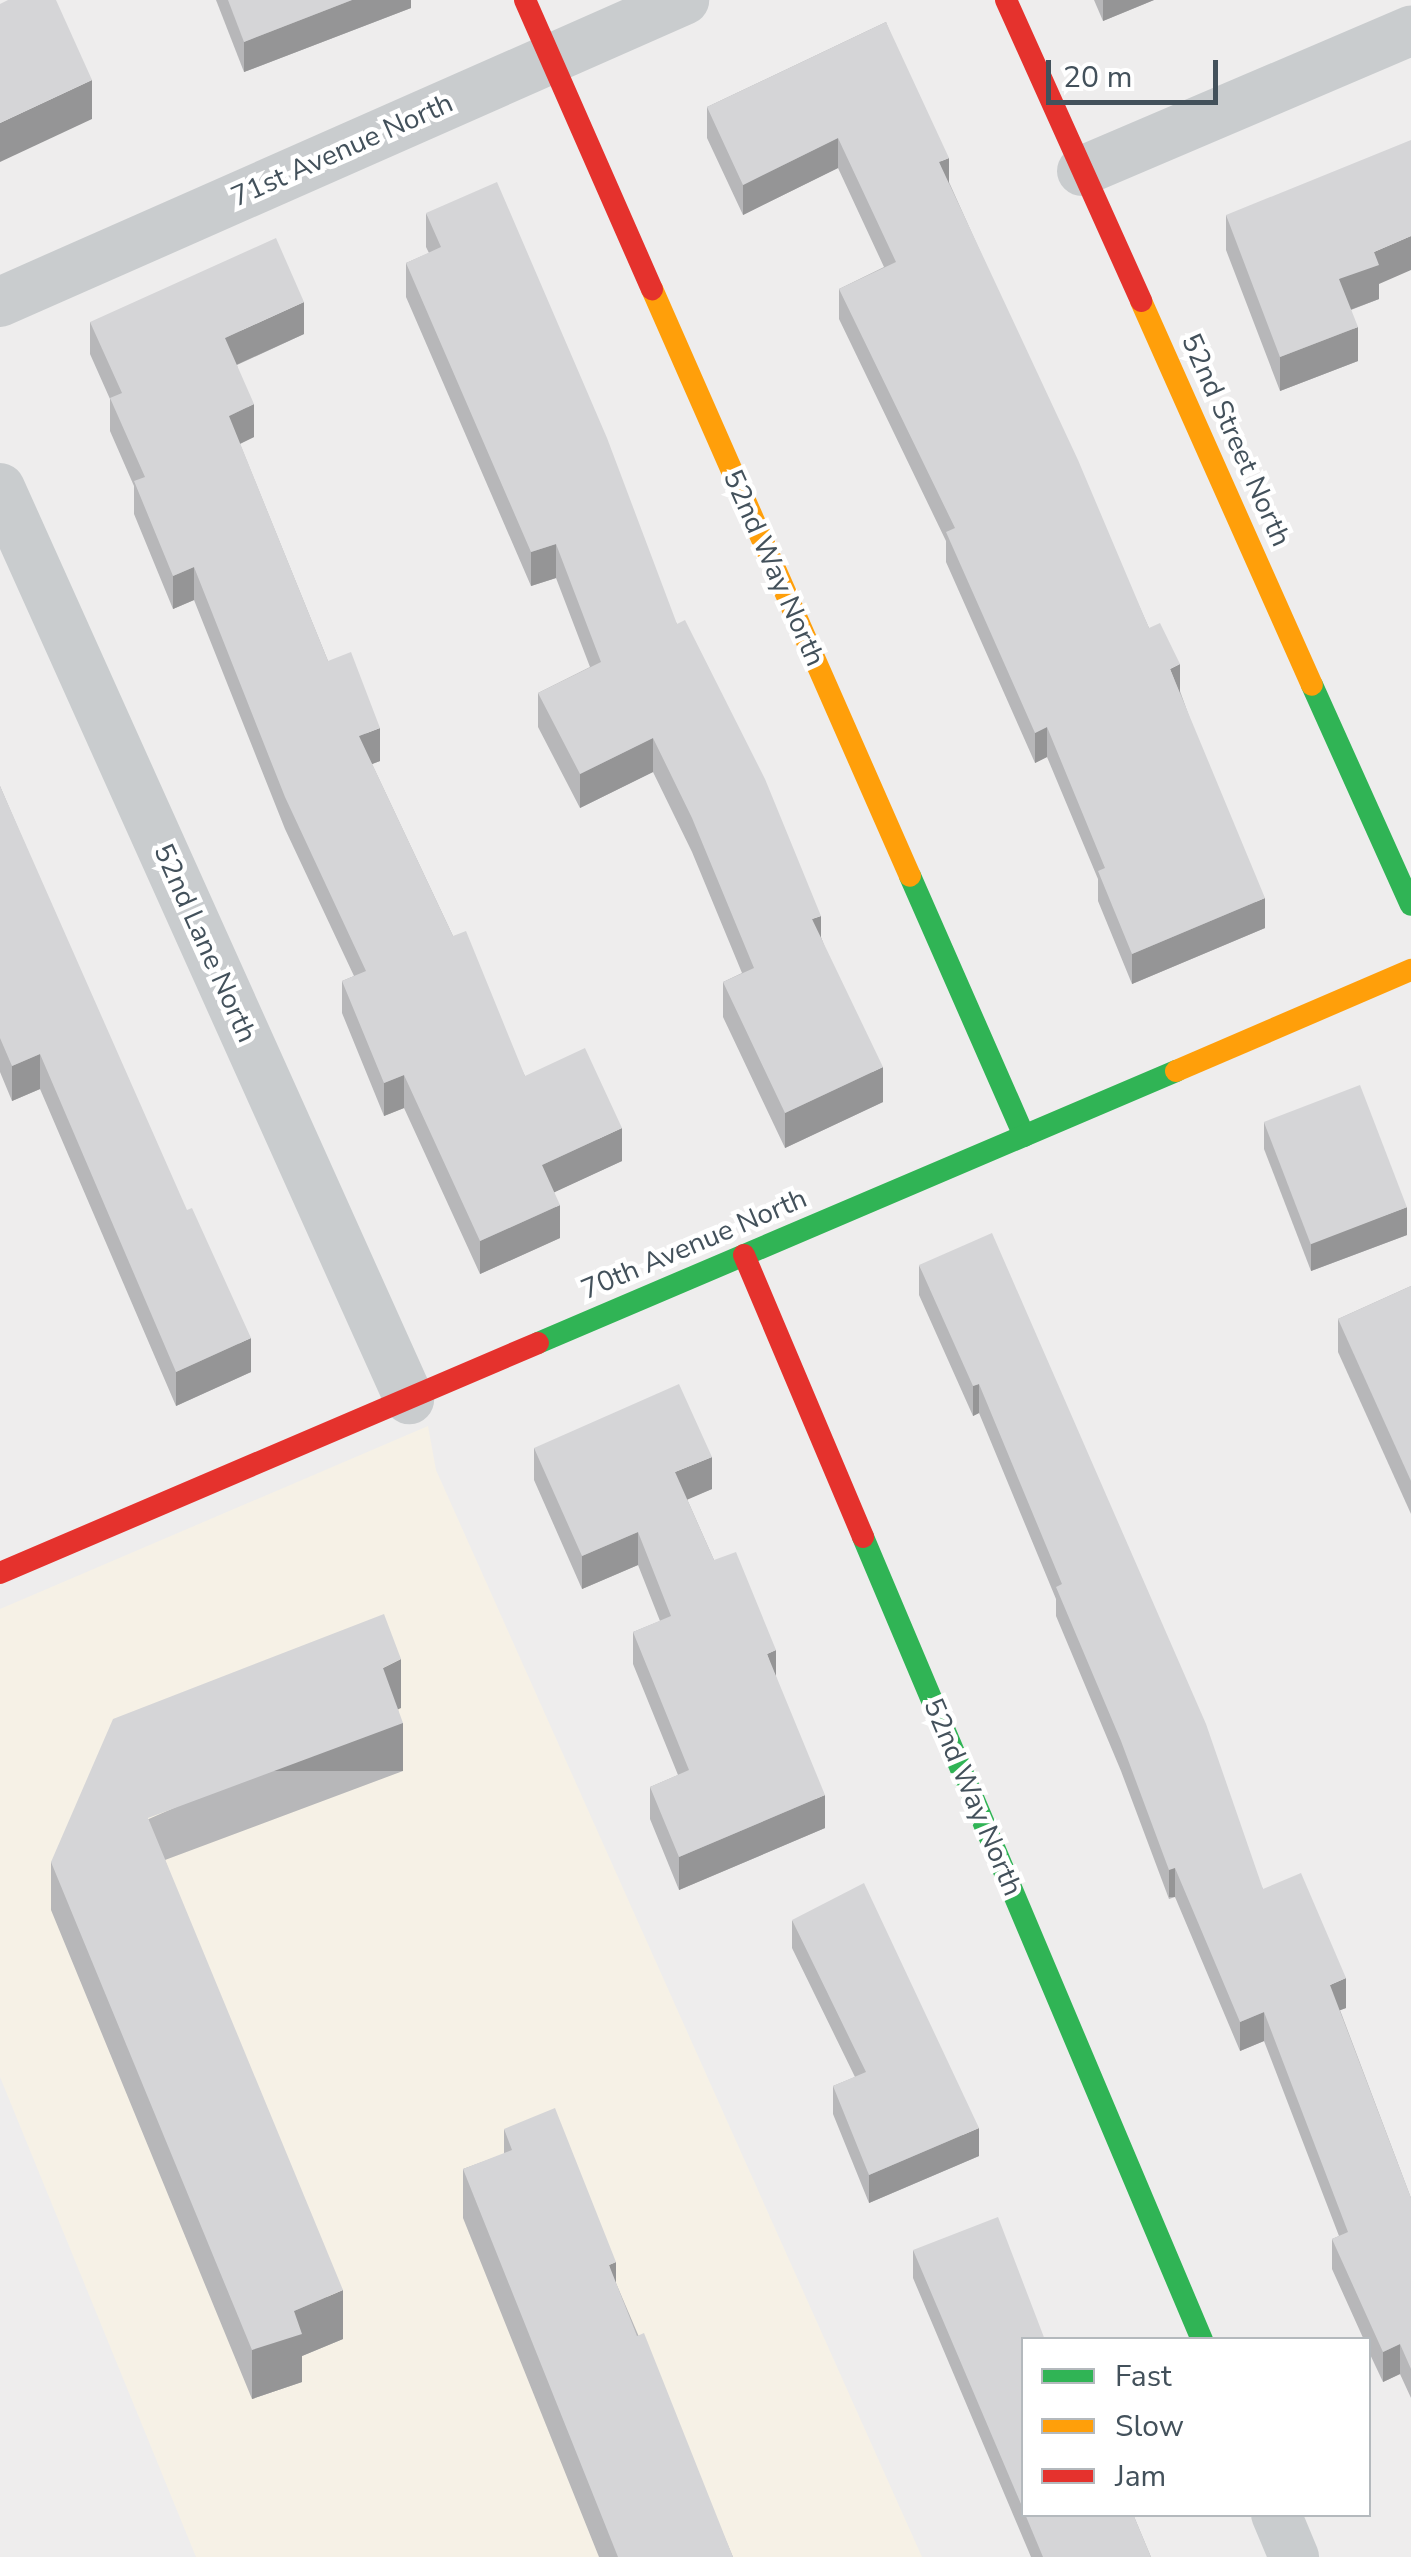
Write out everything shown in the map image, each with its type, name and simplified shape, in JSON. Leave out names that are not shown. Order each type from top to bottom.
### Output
[{"type":"street","name":"52nd Way North","points":[[526,0],[1024,1136]]},
{"type":"street","name":"71st Avenue North","points":[[0,302],[684,0]]},
{"type":"street","name":"52nd Street North","points":[[1006,0],[1411,904]]},
{"type":"street","points":[[1082,171],[1411,32]]},
{"type":"street","name":"52nd Lane North","points":[[0,488],[410,1398]]},
{"type":"street","name":"70th Avenue North","points":[[0,1573],[1411,970]]},
{"type":"street","name":"52nd Way North","points":[[744,1255],[1201,2337]]},
{"type":"street","points":[[1277,2517],[1294,2557]]},
{"type":"shaded area","points":[[428,1426],[436,1470],[922,2557],[196,2557],[0,2077],[0,1609]]},
{"type":"building","points":[[8,0],[56,0],[92,80],[0,123],[0,4]]},
{"type":"building","points":[[228,0],[352,0],[244,42]]},
{"type":"building","points":[[886,22],[949,158],[939,162],[1078,460],[1149,628],[1160,623],[1180,664],[1170,669],[1265,898],[1132,954],[1098,871],[1105,868],[1047,727],[1035,733],[946,532],[955,528],[839,289],[896,262],[838,138],[743,185],[707,107]]},
{"type":"building","points":[[1411,140],[1411,236],[1374,252],[1379,265],[1339,279],[1358,327],[1280,357],[1226,215]]},
{"type":"building","points":[[497,182],[607,438],[677,624],[685,620],[765,779],[821,916],[812,919],[883,1067],[785,1113],[723,982],[754,968],[692,818],[653,738],[580,774],[538,693],[601,662],[556,544],[531,552],[406,263],[441,247],[426,213]]},
{"type":"building","points":[[276,238],[304,302],[225,338],[254,404],[229,416],[328,661],[351,652],[380,728],[359,736],[453,936],[466,931],[525,1076],[585,1048],[622,1128],[542,1165],[560,1205],[480,1241],[404,1075],[384,1083],[342,981],[366,971],[285,797],[194,567],[173,576],[134,481],[145,477],[110,398],[122,393],[90,322]]},
{"type":"building","points":[[0,786],[187,1210],[192,1208],[251,1338],[176,1372],[40,1054],[12,1066],[0,1038]]},
{"type":"building","points":[[1360,1085],[1407,1207],[1311,1244],[1264,1122]]},
{"type":"building","points":[[992,1233],[1206,1724],[1263,1889],[1301,1873],[1346,1978],[1330,1985],[1411,2198],[1411,2369],[1400,2344],[1383,2352],[1332,2239],[1348,2232],[1264,2012],[1240,2022],[1175,1868],[1169,1870],[1121,1741],[1056,1587],[1062,1584],[979,1384],[973,1386],[919,1265]]},
{"type":"building","points":[[1411,1286],[1411,1481],[1338,1319]]},
{"type":"building","points":[[679,1384],[712,1457],[675,1472],[714,1560],[736,1552],[776,1650],[767,1654],[825,1795],[679,1857],[650,1787],[689,1770],[633,1632],[671,1616],[638,1532],[582,1556],[534,1448]]},
{"type":"building","points":[[384,1614],[401,1659],[383,1668],[403,1723],[148,1818],[343,2290],[294,2311],[302,2334],[252,2350],[51,1862],[113,1719]]},
{"type":"building","points":[[864,1883],[979,2128],[869,2175],[833,2086],[866,2072],[792,1920]]},
{"type":"building","points":[[555,2108],[616,2262],[609,2265],[637,2336],[644,2333],[733,2557],[618,2557],[463,2169],[512,2150],[504,2129]]},
{"type":"building","points":[[998,2217],[1044,2337],[1021,2337],[1021,2504],[913,2250]]},
{"type":"building","points":[[1026,2517],[1134,2517],[1151,2557],[1043,2557]]},
{"type":"traffic: fast","points":[[1312,685],[1411,905]]},
{"type":"traffic: fast","points":[[910,876],[1024,1136]]},
{"type":"traffic: fast","points":[[538,1343],[1176,1071]]},
{"type":"traffic: fast","points":[[863,1537],[1201,2337]]},
{"type":"traffic: slow","points":[[652,289],[910,876]]},
{"type":"traffic: slow","points":[[1141,301],[1312,685]]},
{"type":"traffic: slow","points":[[1176,1071],[1411,970]]},
{"type":"traffic: jam","points":[[525,0],[652,289]]},
{"type":"traffic: jam","points":[[1006,0],[1141,301]]},
{"type":"traffic: jam","points":[[744,1255],[863,1537]]},
{"type":"traffic: jam","points":[[0,1573],[538,1343]]}]
